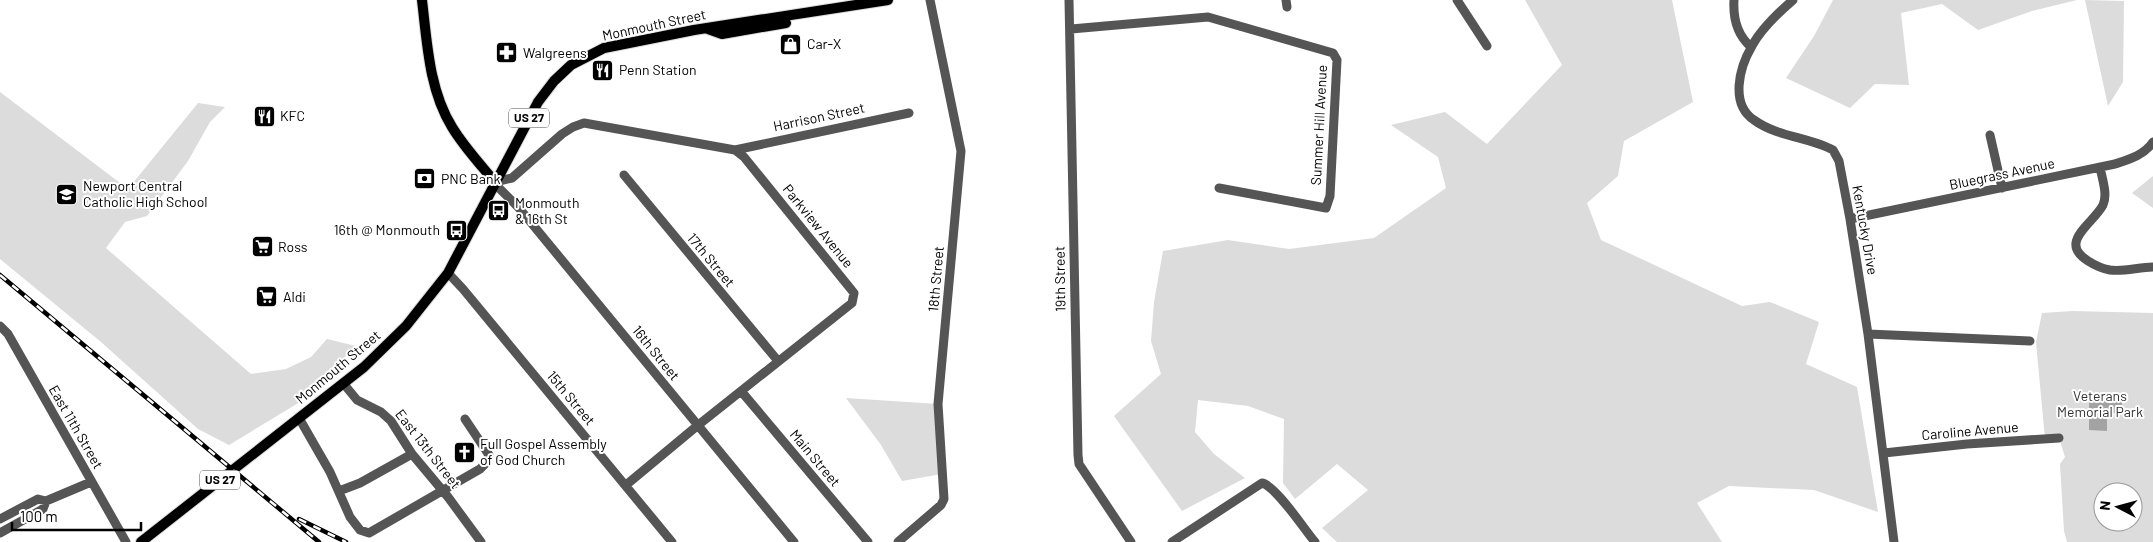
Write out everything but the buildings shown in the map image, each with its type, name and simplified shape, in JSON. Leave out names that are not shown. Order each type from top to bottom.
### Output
[{"type":"main road","points":[[422,0],[430,62],[439,100],[456,133],[495,182]]},
{"type":"main road","name":"Monmouth Street","points":[[141,542],[364,367],[406,326],[448,273],[539,100],[554,81],[571,65],[586,56],[611,47],[707,28],[722,34],[795,21],[804,14],[888,0]]},
{"type":"street","name":"18th Street","points":[[898,542],[941,505],[944,499],[938,404],[961,151],[930,0]]},
{"type":"street","name":"19th Street","points":[[1069,0],[1079,464],[1131,542]]},
{"type":"street","points":[[1458,0],[1487,46]]},
{"type":"street","points":[[1734,0],[1737,28],[1742,38],[1751,47]]},
{"type":"street","name":"Kentucky Drive","points":[[1793,0],[1775,16],[1751,47],[1740,78],[1739,100],[1742,110],[1752,119],[1776,132],[1833,150],[1839,161],[1868,334],[1894,542]]},
{"type":"street","name":"Summer Hill Avenue","points":[[1070,30],[1208,16],[1296,41],[1333,54],[1337,60],[1330,196],[1326,208],[1219,188]]},
{"type":"street","name":"Harrison Street","points":[[736,150],[909,113]]},
{"type":"street","points":[[495,182],[512,178],[562,134],[584,123],[736,150]]},
{"type":"street","points":[[1990,135],[2002,188]]},
{"type":"street","name":"Bluegrass Avenue","points":[[1850,219],[2100,167],[2135,157],[2153,142]]},
{"type":"street","name":"Parkview Avenue","points":[[626,485],[852,303],[854,293],[744,157],[736,150]]},
{"type":"street","points":[[2100,167],[2105,194],[2103,205],[2080,235],[2076,243],[2077,250],[2082,257],[2110,270],[2153,267]]},
{"type":"street","name":"17th Street","points":[[624,176],[778,361]]},
{"type":"street","name":"16th Street","points":[[495,182],[519,208],[794,542]]},
{"type":"street","name":"15th Street","points":[[448,273],[672,542]]},
{"type":"street","name":"East 11th Street","points":[[0,326],[8,334],[126,542]]},
{"type":"street","points":[[1868,334],[2030,342]]},
{"type":"street","name":"East 13th Street","points":[[344,383],[357,400],[381,412],[391,421],[412,454],[481,542]]},
{"type":"street","name":"Main Street","points":[[741,391],[868,542]]},
{"type":"street","points":[[299,418],[330,472],[350,517],[364,533],[372,533],[443,492],[485,464],[489,455],[465,419]]},
{"type":"street","name":"Caroline Avenue","points":[[1884,453],[1967,444],[2059,438]]},
{"type":"street","points":[[339,491],[360,483],[412,454]]},
{"type":"street","points":[[0,519],[38,499],[46,501],[91,482]]},
{"type":"street","points":[[1172,542],[1185,539],[1262,483],[1266,484],[1277,494],[1315,542]]},
{"type":"street","points":[[0,533],[43,508],[46,501]]},
{"type":"green space","points":[[1525,0],[1672,0],[1693,102],[1624,141],[1618,176],[1587,203],[1601,240],[1742,306],[1770,302],[1819,322],[1806,364],[1857,387],[1878,512],[1814,490],[1729,486],[1697,503],[1722,542],[1337,542],[1322,528],[1368,490],[1337,464],[1295,499],[1283,483],[1284,419],[1248,406],[1198,400],[1195,432],[1214,454],[1245,478],[1182,511],[1114,416],[1161,374],[1151,341],[1154,302],[1163,251],[1228,240],[1289,249],[1374,238],[1446,188],[1438,157],[1391,125],[1445,112],[1487,144],[1562,65]]},
{"type":"green space","points":[[1833,0],[2077,0],[2032,11],[1978,30],[1942,4],[1901,13],[1909,85],[1875,84],[1850,108],[1786,78],[1814,36]]},
{"type":"green space","points":[[2085,0],[2124,1],[2123,82],[2108,106]]},
{"type":"green space","points":[[0,92],[128,189],[198,103],[225,107],[210,122],[188,161],[147,216],[125,222],[106,248],[251,374],[286,369],[311,357],[327,339],[356,346],[300,402],[229,445],[198,429],[101,342],[0,259]]},
{"type":"green space","points":[[2153,176],[2153,208],[2132,193]]},
{"type":"green space","name":"Veterans Memorial Park","points":[[2073,311],[2153,313],[2153,542],[2067,542],[2064,531],[2060,464],[2065,457],[2059,438],[2045,439],[2036,342],[2042,313]]},
{"type":"green space","points":[[846,398],[938,404],[942,474],[902,481],[881,445]]},
{"type":"shaded area","points":[[2089,398],[2122,399],[2122,413],[2107,413],[2107,431],[2089,430]]},
{"type":"railway","points":[[0,275],[319,542]]},
{"type":"railway","points":[[299,519],[346,542]]},
{"type":"place","name":"Car-X","points":[[791,44]]},
{"type":"place","name":"Walgreens","points":[[507,53]]},
{"type":"place","name":"Penn Station","points":[[603,70]]},
{"type":"place","name":"KFC","points":[[264,116]]},
{"type":"place","name":"PNC Bank","points":[[425,179]]},
{"type":"place","name":"Newport Central Catholic High School","points":[[67,194]]},
{"type":"place","name":"Monmouth & 16th St","points":[[499,211]]},
{"type":"place","name":"16th @ Monmouth","points":[[456,230]]},
{"type":"place","name":"Ross","points":[[262,247]]},
{"type":"place","name":"Aldi","points":[[267,297]]},
{"type":"place","name":"Full Gospel Assembly of God Church","points":[[464,452]]}]
